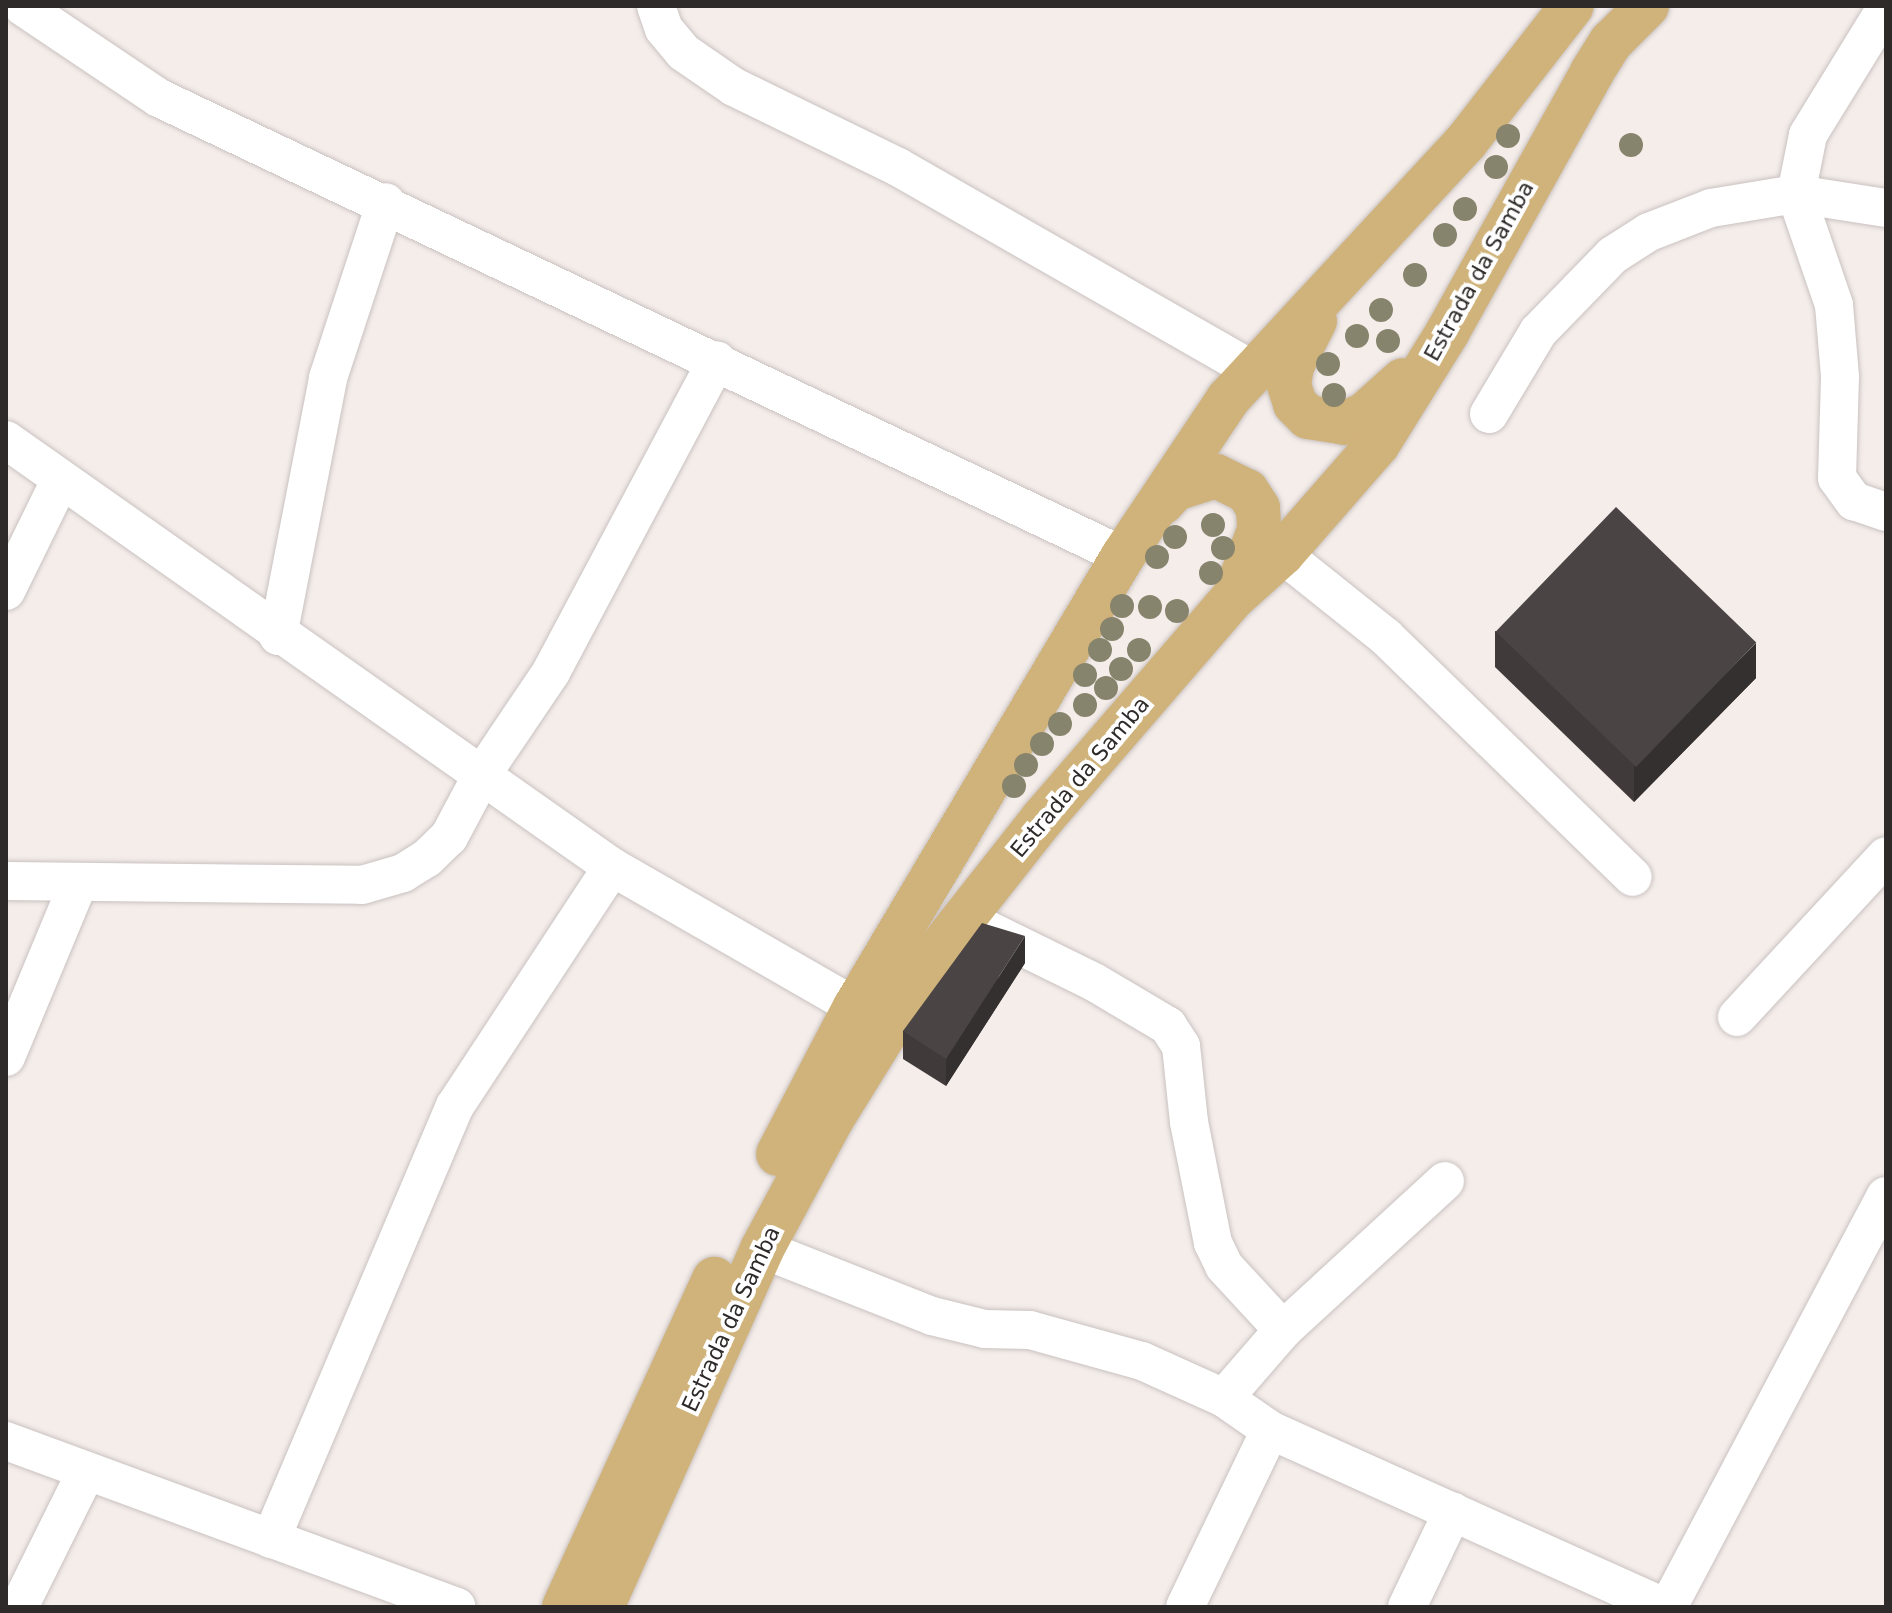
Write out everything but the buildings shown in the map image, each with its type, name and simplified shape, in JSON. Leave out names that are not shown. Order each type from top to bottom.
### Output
[{"type":"main road","name":"Estrada da Samba","points":[[564,1607],[731,1242],[855,1007],[1133,540],[1252,370],[1466,142],[1572,6]]},
{"type":"main road","name":"Estrada da Samba","points":[[602,1607],[762,1249],[832,1119],[930,961],[1233,598],[1282,554],[1378,444],[1447,333],[1577,97],[1611,42],[1647,6]]},
{"type":"main road","points":[[1344,270],[1292,366],[1289,385],[1295,404],[1308,417],[1335,423],[1364,415],[1447,333]]},
{"type":"main road","points":[[1133,540],[1175,489],[1197,479],[1216,476],[1247,491],[1258,508],[1259,530],[1233,598]]},
{"type":"street","points":[[22,6],[159,98],[717,360],[1133,540]]},
{"type":"street","points":[[656,6],[664,29],[683,52],[734,87],[898,167],[1252,370]]},
{"type":"street","points":[[1886,8],[1808,135],[1796,194],[1834,305],[1840,377],[1837,478],[1854,501],[1886,512]]},
{"type":"street","points":[[1489,414],[1538,332],[1613,255],[1649,232],[1711,208],[1796,194],[1886,208]]},
{"type":"street","points":[[278,636],[328,378],[386,202]]},
{"type":"street","points":[[6,881],[362,885],[403,873],[427,858],[449,837],[483,773],[551,672],[717,360]]},
{"type":"street","points":[[6,440],[278,636],[483,773],[612,867],[855,1007]]},
{"type":"street","points":[[6,591],[60,481]]},
{"type":"street","points":[[1282,554],[1386,637],[1633,877]]},
{"type":"street","points":[[1737,1017],[1886,856]]},
{"type":"street","points":[[271,1539],[455,1106],[612,867]]},
{"type":"street","points":[[6,1057],[78,884]]},
{"type":"street","points":[[963,918],[1094,982],[1168,1026],[1181,1046],[1189,1122],[1213,1243],[1224,1266],[1283,1330]]},
{"type":"street","points":[[1224,1398],[1283,1330],[1445,1181]]},
{"type":"street","points":[[762,1249],[932,1316],[1085,1343],[1142,1361],[1224,1398],[1270,1430],[1666,1607],[1883,1208]]},
{"type":"street","points":[[1185,1607],[1270,1430]]},
{"type":"street","points":[[6,1441],[85,1474],[456,1607]]},
{"type":"street","points":[[19,1607],[85,1474]]},
{"type":"street","points":[[1407,1607],[1453,1511]]}]
